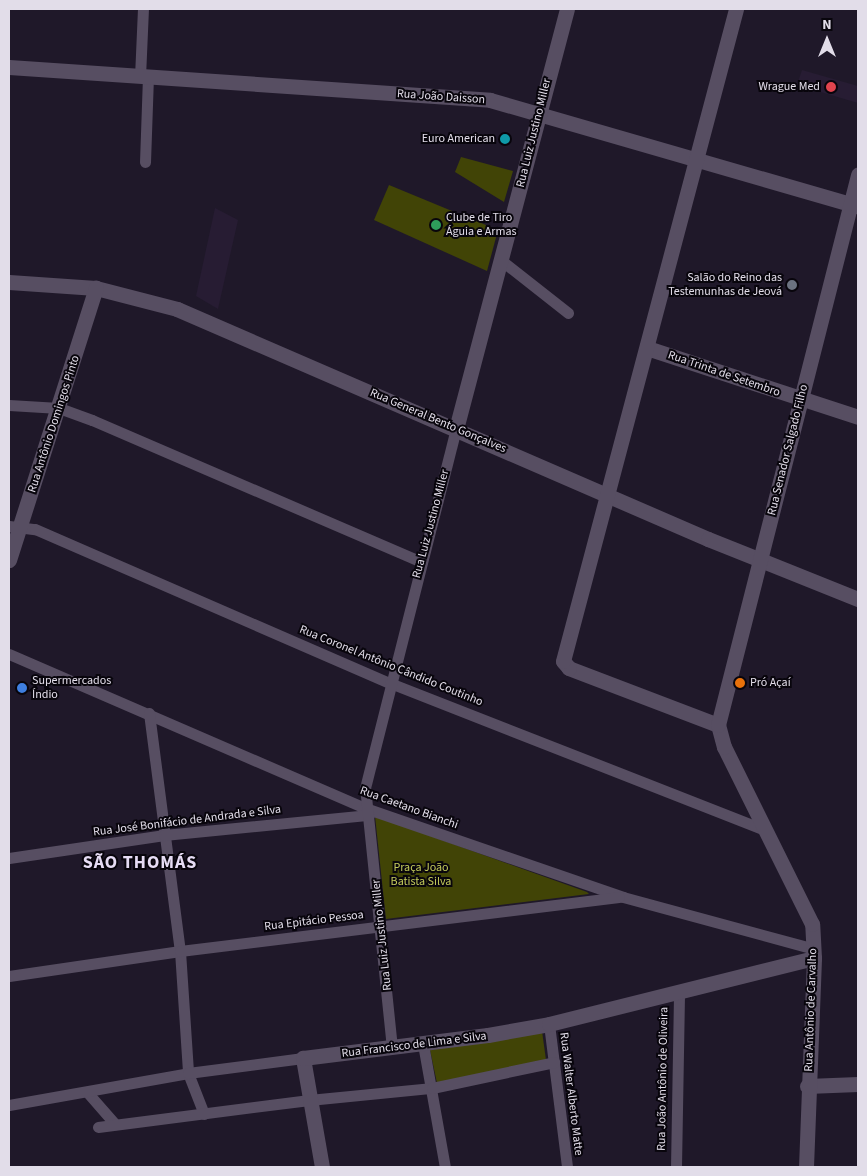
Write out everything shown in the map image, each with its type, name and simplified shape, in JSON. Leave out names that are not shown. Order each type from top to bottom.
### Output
[{"type":"street","points":[[143,9],[145,162]]},
{"type":"street","name":"Rua Luiz Justino Miller","points":[[392,1048],[381,927],[365,788],[390,682],[567,9]]},
{"type":"street","points":[[718,725],[564,664],[606,494],[647,348],[736,9]]},
{"type":"street","name":"Rua João Daisson","points":[[9,67],[490,100],[855,205]]},
{"type":"street","name":"Rua Senador Salgado Filho","points":[[718,725],[761,561],[799,399],[855,205],[858,175]]},
{"type":"street","points":[[502,260],[568,313]]},
{"type":"street","name":"Rua General Bento Gonçalves","points":[[9,282],[96,288],[177,308],[761,561],[858,599]]},
{"type":"street","name":"Rua Antônio Domingos Pinto","points":[[9,560],[15,526],[59,408],[96,288]]},
{"type":"street","name":"Rua Trinta de Setembro","points":[[647,348],[858,417]]},
{"type":"street","points":[[9,405],[59,408],[422,562]]},
{"type":"street","name":"Rua Coronel Antônio Cândido Coutinho","points":[[15,526],[35,529],[390,682],[765,830]]},
{"type":"street","name":"Rua Caetano Bianchi","points":[[9,654],[149,713],[368,812],[623,897],[814,953]]},
{"type":"street","points":[[149,713],[180,951],[188,1074],[204,1114]]},
{"type":"street","name":"Rua Antônio de Carvalho","points":[[718,725],[724,747],[809,915],[814,953],[807,1086],[806,1167]]},
{"type":"street","name":"Rua José Bonifácio de Andrada e Silva","points":[[9,858],[164,835],[368,812]]},
{"type":"street","name":"Rua Epitácio Pessoa","points":[[9,976],[180,951],[623,897]]},
{"type":"street","name":"Rua Francisco de Lima e Silva","points":[[9,1105],[188,1074],[423,1044],[548,1024],[679,991],[814,953]]},
{"type":"street","name":"Rua João Antônio de Oliveira","points":[[676,1167],[679,991]]},
{"type":"street","name":"Rua Walter Alberto Matte","points":[[548,1024],[567,1167]]},
{"type":"street","points":[[423,1044],[445,1167]]},
{"type":"street","points":[[303,1058],[322,1167]]},
{"type":"street","points":[[98,1128],[115,1124],[309,1100],[432,1088],[554,1062]]},
{"type":"street","points":[[807,1086],[858,1084]]},
{"type":"street","points":[[87,1092],[115,1124]]},
{"type":"shaded area","name":"Wrague Med","points":[[802,70],[858,86],[858,103],[797,85]]},
{"type":"shaded area","points":[[215,208],[238,220],[218,309],[196,296]]},
{"type":"green space","points":[[461,157],[513,171],[504,202],[455,172]]},
{"type":"green space","name":"Clube de Tiro Águia e Armas","points":[[389,185],[498,230],[487,271],[374,220]]},
{"type":"green space","name":"Praça João Batista Silva","points":[[375,816],[587,892],[589,894],[386,919]]},
{"type":"green space","points":[[542,1031],[546,1060],[437,1083],[430,1050]]},
{"type":"place","name":"Wrague Med","points":[[831,87]]},
{"type":"place","name":"Euro American","points":[[505,139]]},
{"type":"place","name":"Clube de Tiro Águia e Armas","points":[[436,225]]},
{"type":"place","name":"Salão do Reino das Testemunhas de Jeová","points":[[792,285]]},
{"type":"place","name":"Pró Açaí","points":[[740,683]]},
{"type":"place","name":"Supermercados Índio","points":[[22,688]]},
{"type":"district","name":"SÃO THOMÁS","points":[[140,863]]}]
